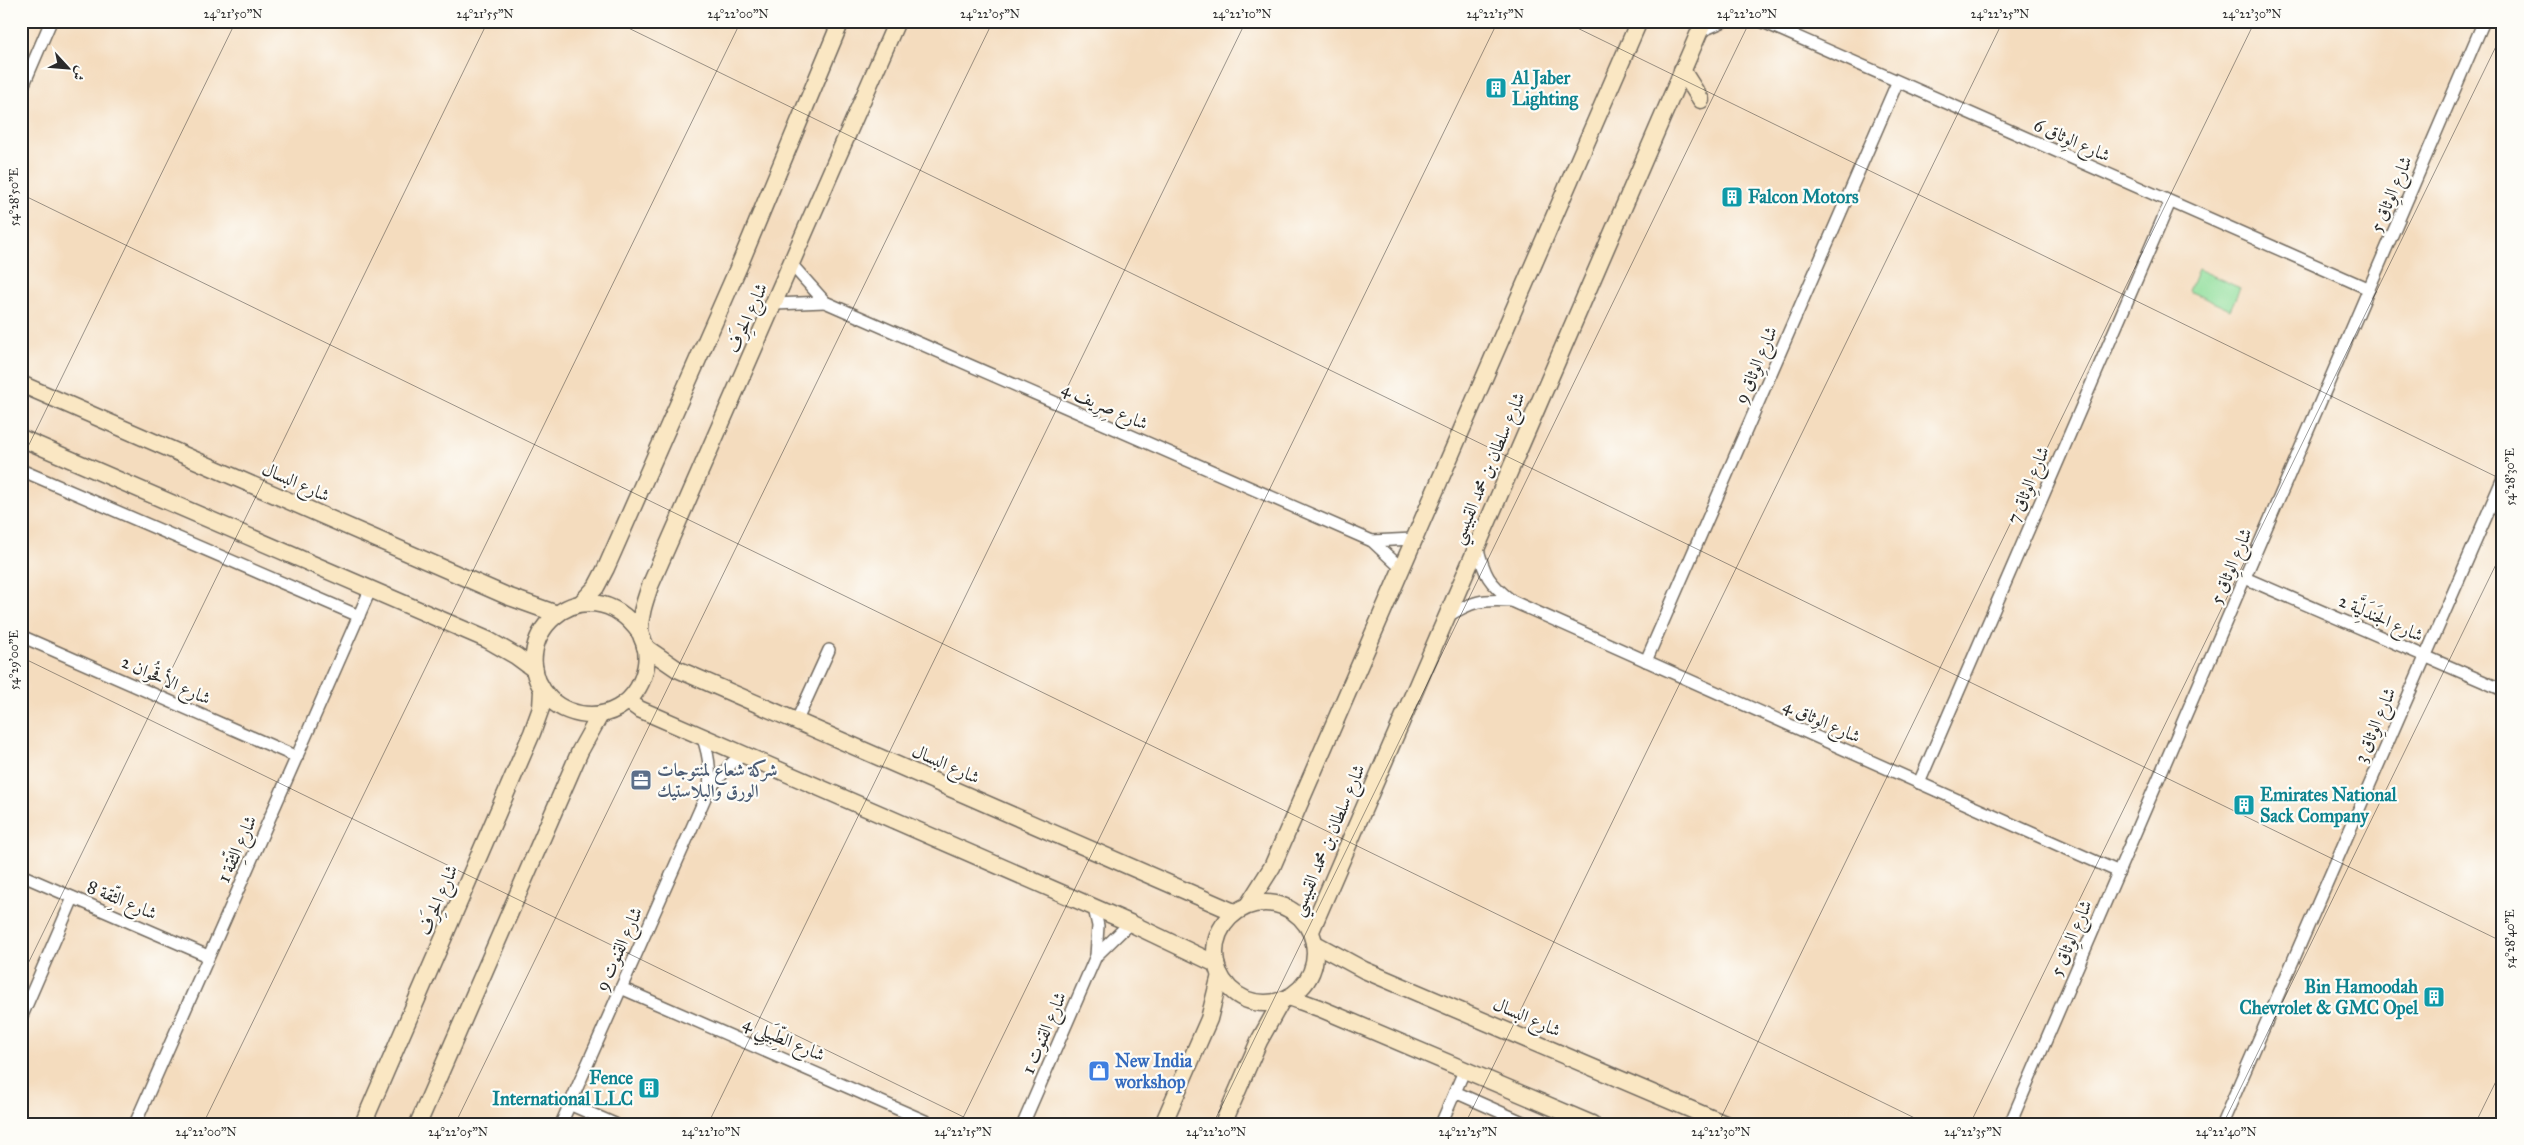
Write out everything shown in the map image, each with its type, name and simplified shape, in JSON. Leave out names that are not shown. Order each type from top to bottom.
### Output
[{"type":"street","points":[[21,91],[51,21]]},
{"type":"street","name":"شارع الحِرَف","points":[[581,603],[596,587],[606,568],[739,266],[841,21]]},
{"type":"street","name":"شارع الحِرَف","points":[[643,640],[642,609],[650,586],[775,304],[897,21]]},
{"type":"street","points":[[1163,1124],[1210,1019],[1218,970],[1217,938],[1224,924],[1241,909],[1272,866],[1639,21]]},
{"type":"street","points":[[1701,27],[1724,21]]},
{"type":"street","name":"شارع الوِثاق 6","points":[[1761,21],[1897,83],[2369,289]]},
{"type":"street","name":"شارع الوِثاق 5","points":[[2010,1124],[2484,21]]},
{"type":"street","name":"شارع سلطان بن محمد القبيسي","points":[[1312,937],[1476,545],[1701,27]]},
{"type":"street","points":[[1682,70],[1701,100]]},
{"type":"street","name":"شارع الوِثاق 9","points":[[1646,662],[1897,83]]},
{"type":"street","name":"شارع الوِثاق 7","points":[[1919,783],[2170,202]]},
{"type":"street","name":"شارع صِرِيف 4","points":[[792,265],[825,302],[1372,541],[1401,568]]},
{"type":"street","name":"شارع صِرِيف 4","points":[[775,304],[825,302]]},
{"type":"street","name":"شارع البسال","points":[[21,384],[507,596],[556,614]]},
{"type":"street","points":[[21,438],[488,640],[516,656],[535,670]]},
{"type":"street","points":[[21,470],[358,616]]},
{"type":"street","name":"شارع الوِثاق 3","points":[[2222,1124],[2503,478]]},
{"type":"street","name":"شارع صِرِيف 4","points":[[1372,541],[1413,539]]},
{"type":"street","name":"شارع الوِثاق 4","points":[[1476,545],[1482,568],[1491,585],[1512,601],[2118,872]]},
{"type":"street","name":"شارع الجَندَلِيَّة 2","points":[[2245,578],[2503,690]]},
{"type":"street","name":"شارع الثِّقة 1","points":[[135,1124],[371,588]]},
{"type":"street","name":"شارع الوِثاق 4","points":[[1445,618],[1465,606],[1483,600],[1512,601]]},
{"type":"street","points":[[581,603],[598,603],[615,608],[630,618],[643,640],[647,662],[644,676],[637,690],[628,701],[619,708],[600,715],[583,715],[567,711],[553,702],[542,690],[535,670],[536,645],[547,622],[556,614],[581,603]]},
{"type":"street","name":"شارع الأقحُوان 2","points":[[21,636],[298,756]]},
{"type":"street","name":"شارع البسال","points":[[643,640],[677,669],[1241,909]]},
{"type":"street","points":[[797,720],[829,650]]},
{"type":"street","name":"شارع الحِرَف","points":[[363,1124],[532,733],[541,708],[542,690]]},
{"type":"street","points":[[628,701],[639,709],[743,755],[1130,923],[1218,970],[1236,994],[1248,1000],[1261,1003],[1285,998],[1465,1069],[1592,1124]]},
{"type":"street","points":[[418,1124],[576,760],[600,715]]},
{"type":"street","name":"شارع القنوت 9","points":[[702,736],[708,751],[711,768],[709,789]]},
{"type":"street","name":"شارع القنوت 9","points":[[560,1124],[709,789],[732,763],[743,755]]},
{"type":"street","name":"شارع الثِّقة 8","points":[[21,875],[208,956]]},
{"type":"street","points":[[21,1018],[73,898]]},
{"type":"street","points":[[1223,1124],[1258,1041],[1285,998],[1305,983],[1312,970],[1315,957],[1312,937],[1300,916],[1284,906],[1266,902],[1241,909]]},
{"type":"street","name":"شارع القنوت 1","points":[[1023,1124],[1096,956],[1098,926],[1094,908]]},
{"type":"street","name":"شارع القنوت 1","points":[[1096,956],[1130,923]]},
{"type":"street","name":"شارع البسال","points":[[1312,937],[1364,970],[1725,1124]]},
{"type":"street","name":"شارع الطِّبَيلِي 4","points":[[621,988],[932,1124]]},
{"type":"street","points":[[1441,1124],[1465,1069]]},
{"type":"street","points":[[1454,1092],[1527,1124]]},
{"type":"street","points":[[569,1104],[615,1124]]},
{"type":"green space","points":[[2198,269],[2240,288],[2230,310],[2189,291]]},
{"type":"place","name":"Al Jaber Lighting","points":[[1496,88]]},
{"type":"place","name":"Falcon Motors","points":[[1732,197]]},
{"type":"place","name":"شركة شعاع لمنتوجات الورق والبلاستيك","points":[[641,780]]},
{"type":"place","name":"Emirates National Sack Company","points":[[2244,805]]},
{"type":"place","name":"Bin Hamoodah Chevrolet & GMC Opel","points":[[2434,997]]},
{"type":"place","name":"New India workshop","points":[[1099,1071]]},
{"type":"place","name":"Fence International LLC","points":[[649,1088]]}]
